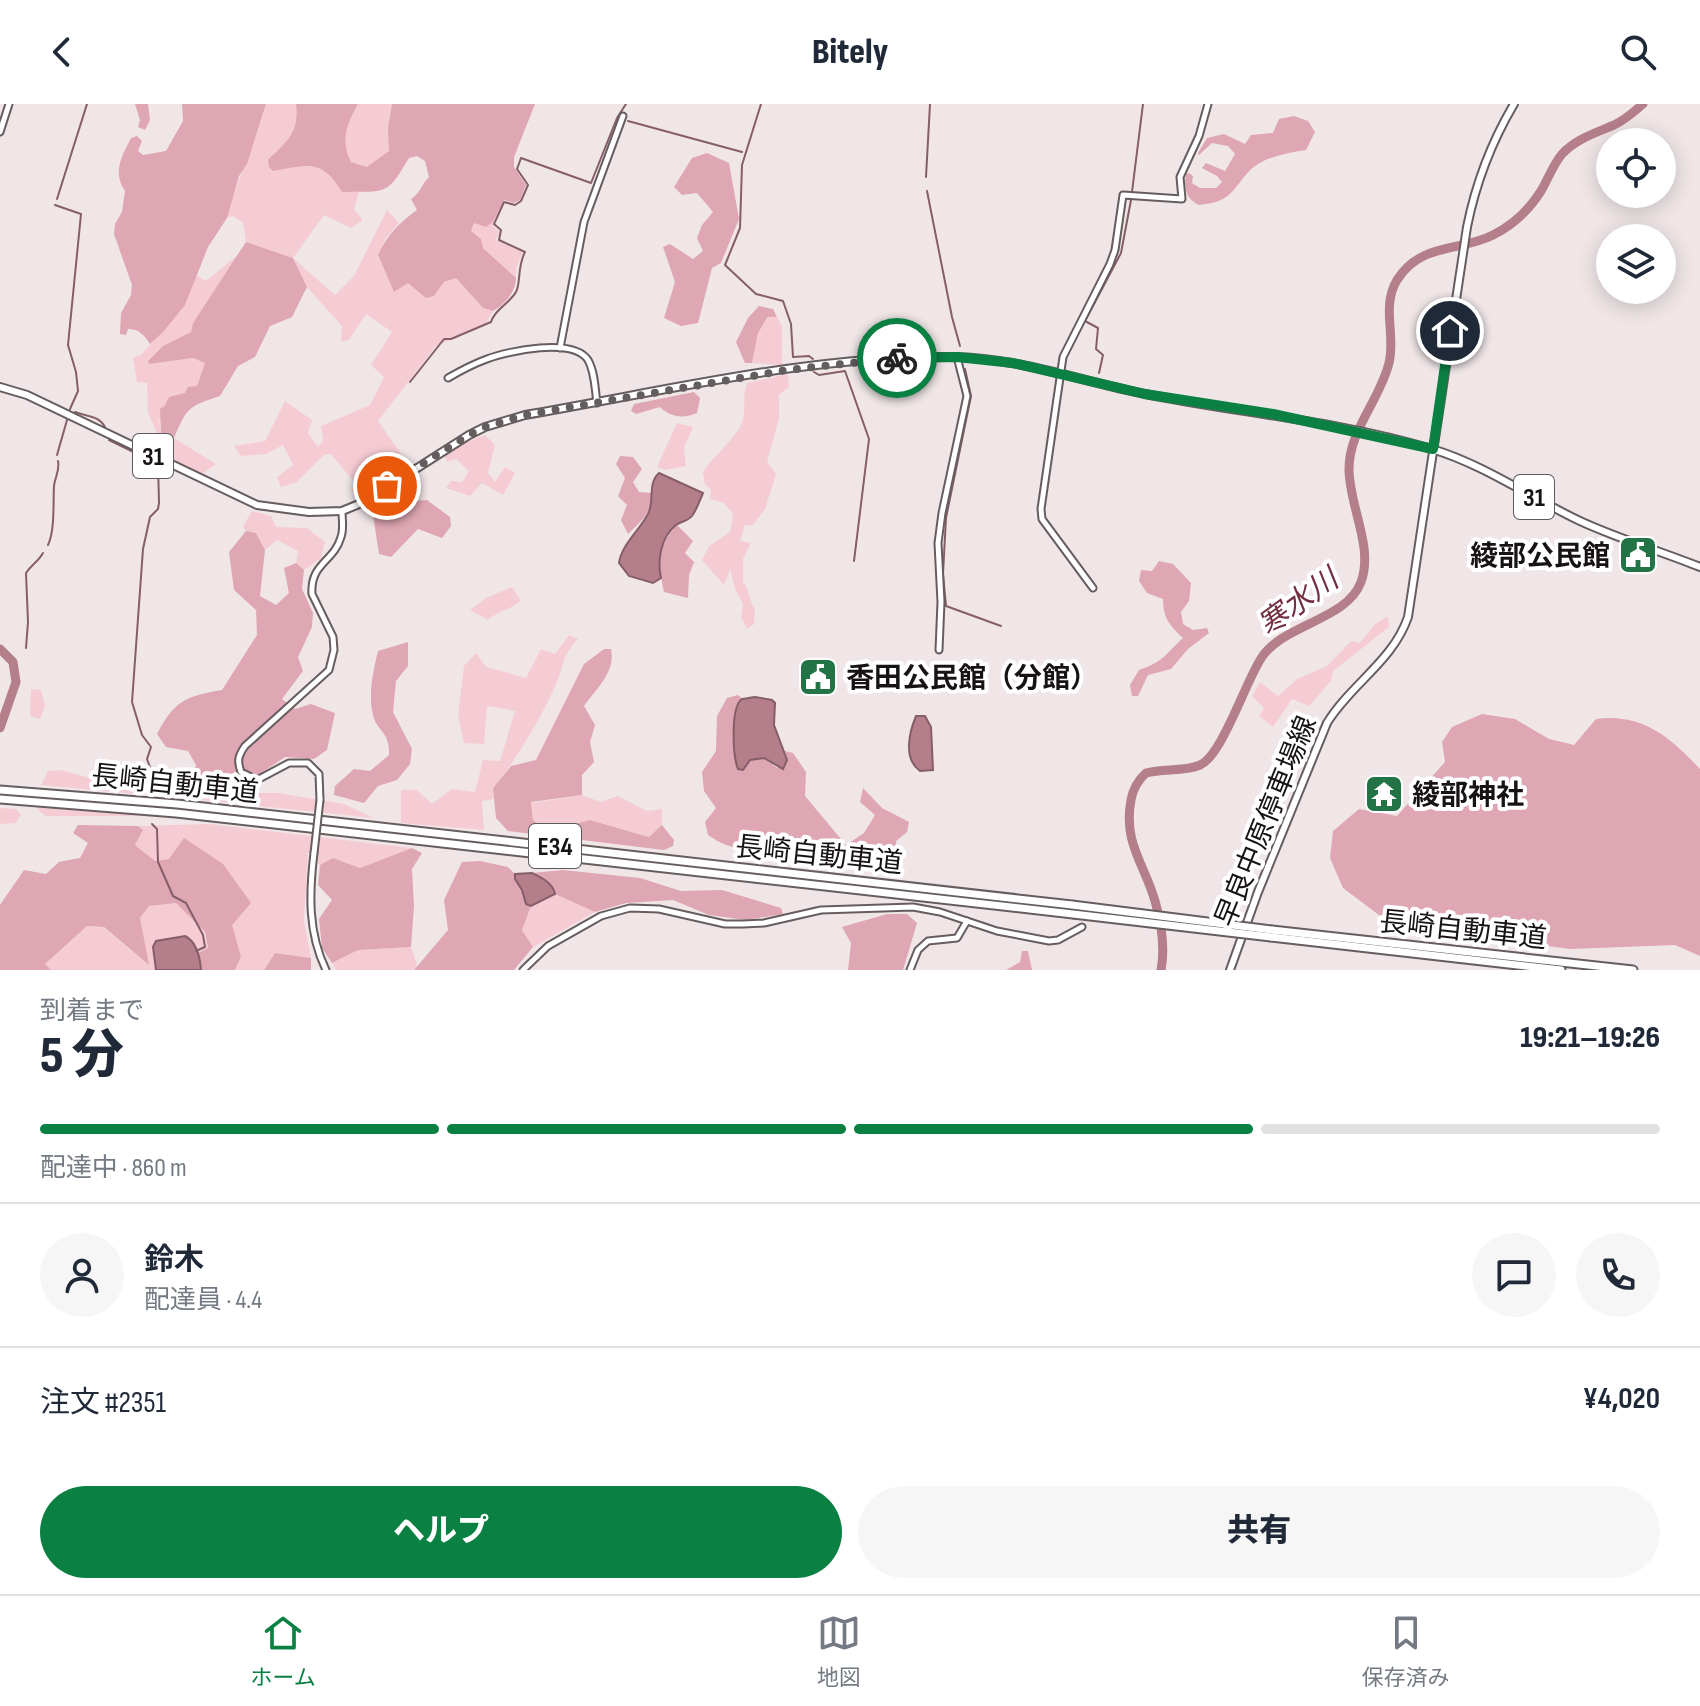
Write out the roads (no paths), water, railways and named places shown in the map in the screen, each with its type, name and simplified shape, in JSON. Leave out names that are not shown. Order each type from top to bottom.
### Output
[{"type":"highway","name":"長崎自動車道","points":[[0,790],[177,804],[1072,905],[1271,934],[1561,970]]},
{"type":"highway","name":"長崎自動車道","points":[[0,799],[176,813],[1073,914],[1633,970]]},
{"type":"main road","name":"早良中原停車場線","points":[[1230,970],[1258,892],[1327,723],[1343,701],[1389,654],[1405,626],[1412,603],[1465,235],[1485,159],[1514,104]]},
{"type":"main road","name":"31","points":[[0,387],[27,395],[257,505],[309,512],[342,511],[364,502],[435,455],[485,427],[525,415],[787,370],[882,358],[957,357],[1013,363],[1145,394],[1273,414],[1433,449],[1474,466],[1581,521],[1700,567]]},
{"type":"street","points":[[0,132],[9,104]]},
{"type":"street","points":[[1093,588],[1042,519],[1060,373],[1068,345],[1115,250],[1123,195],[1182,199],[1180,177],[1199,136],[1208,104]]},
{"type":"street","points":[[560,348],[584,222],[623,116]]},
{"type":"street","points":[[448,378],[469,366],[508,352],[560,348],[575,350],[588,361],[597,403]]},
{"type":"street","points":[[939,650],[941,602],[938,543],[967,396],[957,357]]},
{"type":"street","points":[[326,970],[315,940],[310,889],[321,781],[308,763],[289,763],[257,780],[241,772],[238,763],[245,746],[321,679],[333,660],[333,637],[311,586],[317,568],[336,549],[342,537],[342,511]]},
{"type":"street","points":[[523,970],[536,954],[548,946],[601,916],[630,908],[659,909],[725,924],[743,924],[764,923],[821,910],[922,908],[997,931],[1049,941],[1058,940],[1082,927]]},
{"type":"street","points":[[910,970],[918,950],[928,941],[957,938],[967,921]]},
{"type":"waterway","points":[[57,199],[87,104]]},
{"type":"waterway","points":[[410,382],[444,339],[491,322],[516,292],[525,252],[499,240],[501,230],[494,224],[504,202],[515,205],[521,201],[528,185],[517,169],[521,158],[591,183],[617,118],[626,104]]},
{"type":"waterway","points":[[761,104],[742,165],[740,228],[725,265],[756,294],[783,301],[791,324],[793,357],[809,356],[813,359]]},
{"type":"waterway","points":[[926,177],[930,104]]},
{"type":"waterway","points":[[1099,373],[1103,355],[1096,349],[1098,328],[1085,321],[1121,253],[1143,104]]},
{"type":"waterway","name":"寒水川","points":[[1161,970],[1159,918],[1130,829],[1133,792],[1146,773],[1193,767],[1208,759],[1225,733],[1262,657],[1285,637],[1343,605],[1354,595],[1361,582],[1365,555],[1350,483],[1350,455],[1389,363],[1390,300],[1397,280],[1417,259],[1480,240],[1507,227],[1531,204],[1567,149],[1622,121],[1643,104]]},
{"type":"waterway","points":[[628,121],[742,152]]},
{"type":"waterway","points":[[927,191],[960,346]]},
{"type":"waterway","points":[[55,205],[81,214],[68,345],[78,391],[70,409]]},
{"type":"waterway","points":[[965,369],[971,396],[946,518],[943,574],[946,606],[1001,626]]},
{"type":"waterway","points":[[814,372],[819,375],[845,371],[869,439],[854,561]]},
{"type":"waterway","points":[[75,412],[96,418],[105,427]]},
{"type":"waterway","points":[[57,455],[67,420]]},
{"type":"waterway","points":[[109,440],[158,464],[158,509],[150,517],[143,549],[132,702],[142,735],[151,747],[147,759],[157,786]]},
{"type":"waterway","points":[[48,545],[53,524],[58,461]]},
{"type":"waterway","points":[[26,648],[26,573],[43,553]]},
{"type":"waterway","points":[[0,649],[13,662],[16,682],[0,728]]},
{"type":"waterway","points":[[152,824],[157,829],[158,862],[173,896],[186,903],[203,935],[205,947],[196,951]]},
{"type":"place","name":"綾部公民館","points":[[1638,555]]},
{"type":"place","name":"香田公民館（分館）","points":[[818,677]]},
{"type":"place","name":"綾部神社","points":[[1384,794]]}]
